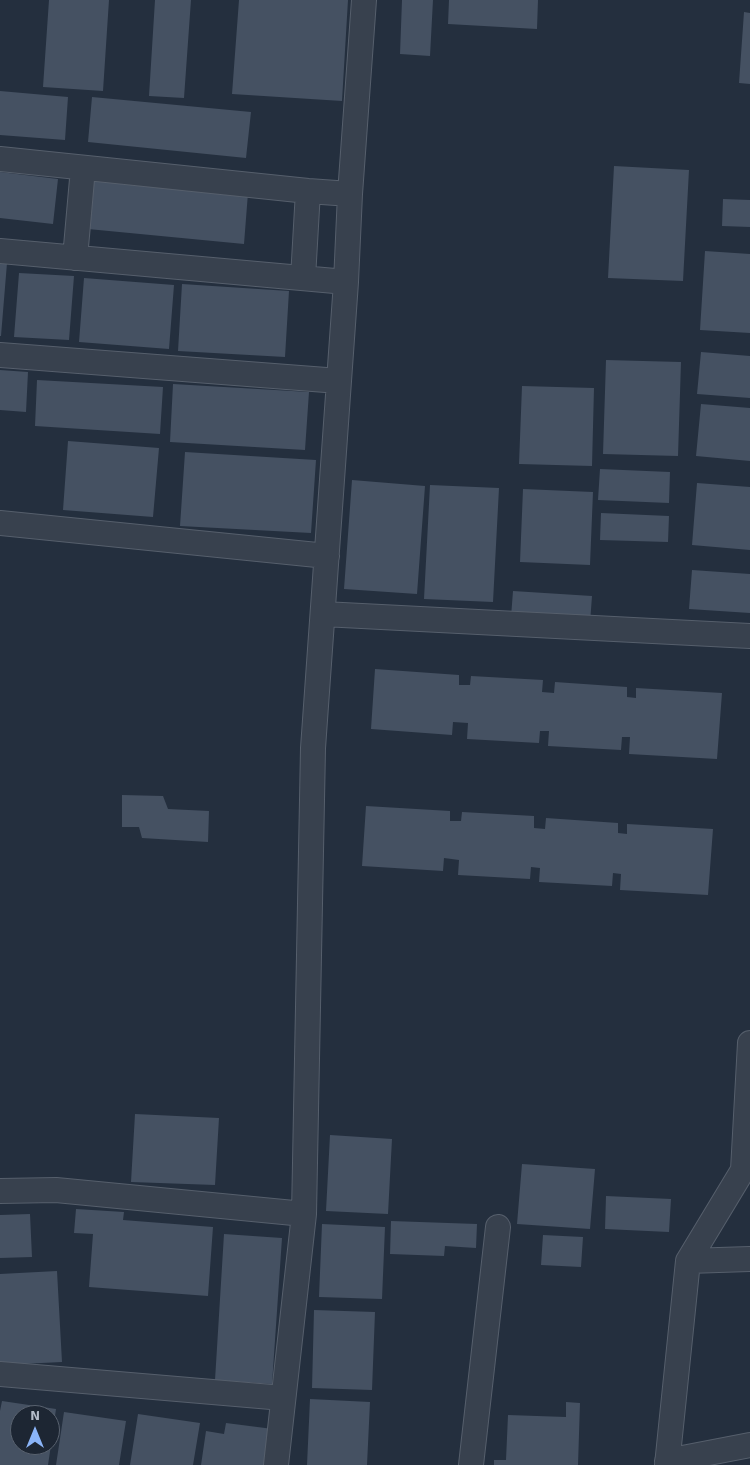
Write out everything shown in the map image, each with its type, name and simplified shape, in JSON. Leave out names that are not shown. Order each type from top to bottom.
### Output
[{"type":"street","points":[[276,1465],[304,1214],[313,748],[364,0]]},
{"type":"street","points":[[0,159],[350,194]]},
{"type":"street","points":[[75,258],[83,168]]},
{"type":"street","points":[[303,278],[308,191]]},
{"type":"street","points":[[0,251],[346,282]]},
{"type":"street","points":[[0,354],[339,381]]},
{"type":"street","points":[[0,523],[327,556]]},
{"type":"street","points":[[323,614],[750,636]]},
{"type":"street","points":[[750,1043],[743,1170],[688,1261],[667,1463],[750,1445]]},
{"type":"street","points":[[0,1191],[56,1190],[304,1214]]},
{"type":"street","points":[[471,1465],[498,1227]]},
{"type":"street","points":[[688,1261],[750,1259]]},
{"type":"street","points":[[0,1374],[283,1398]]},
{"type":"building","points":[[49,0],[109,0],[103,91],[43,87]]},
{"type":"building","points":[[155,0],[191,0],[184,98],[149,96]]},
{"type":"building","points":[[239,0],[348,0],[342,101],[232,94]]},
{"type":"building","points":[[402,0],[433,0],[430,56],[400,54]]},
{"type":"building","points":[[449,0],[538,0],[537,29],[448,24]]},
{"type":"building","points":[[744,12],[750,13],[750,84],[739,83]]},
{"type":"building","points":[[0,91],[68,97],[65,140],[0,135]]},
{"type":"building","points":[[92,97],[251,112],[246,158],[88,142]]},
{"type":"building","points":[[614,166],[689,170],[683,281],[608,278]]},
{"type":"building","points":[[0,172],[58,179],[53,224],[0,218]]},
{"type":"building","points":[[92,179],[248,193],[244,244],[88,229]]},
{"type":"building","points":[[723,199],[750,200],[750,227],[722,226]]},
{"type":"building","points":[[705,251],[750,254],[750,333],[700,330]]},
{"type":"building","points":[[0,263],[7,263],[1,336],[0,336]]},
{"type":"building","points":[[19,273],[74,276],[69,340],[14,337]]},
{"type":"building","points":[[84,278],[174,285],[169,349],[79,342]]},
{"type":"building","points":[[182,284],[289,291],[285,357],[178,351]]},
{"type":"building","points":[[701,352],[750,356],[750,398],[697,394]]},
{"type":"building","points":[[606,360],[681,362],[678,456],[603,454]]},
{"type":"building","points":[[0,370],[28,372],[26,412],[0,410]]},
{"type":"building","points":[[37,380],[163,387],[160,434],[35,426]]},
{"type":"building","points":[[173,384],[309,392],[305,450],[170,442]]},
{"type":"building","points":[[522,386],[594,388],[592,466],[519,464]]},
{"type":"building","points":[[701,404],[750,408],[750,461],[696,456]]},
{"type":"building","points":[[68,441],[159,448],[153,517],[63,510]]},
{"type":"building","points":[[185,452],[316,460],[311,533],[180,526]]},
{"type":"building","points":[[600,469],[670,472],[669,503],[598,500]]},
{"type":"building","points":[[352,480],[425,486],[417,594],[344,589]]},
{"type":"building","points":[[697,483],[750,487],[750,550],[692,545]]},
{"type":"building","points":[[430,485],[499,488],[493,602],[424,599]]},
{"type":"building","points":[[523,489],[593,492],[590,565],[520,562]]},
{"type":"building","points":[[601,513],[669,516],[668,542],[600,540]]},
{"type":"building","points":[[692,570],[750,574],[750,613],[689,609]]},
{"type":"building","points":[[513,591],[592,596],[590,623],[511,617]]},
{"type":"building","points":[[375,669],[459,675],[459,685],[470,685],[471,676],[543,680],[542,692],[554,693],[555,682],[627,687],[627,697],[636,698],[636,688],[722,693],[717,759],[629,754],[630,737],[622,737],[621,750],[548,746],[549,731],[540,731],[539,743],[467,739],[468,723],[453,722],[452,735],[371,729]]},
{"type":"building","points":[[122,795],[163,796],[168,809],[209,811],[208,842],[142,838],[139,827],[122,827]]},
{"type":"building","points":[[366,806],[450,811],[450,821],[461,821],[462,812],[534,816],[534,828],[545,829],[546,818],[618,823],[618,833],[627,834],[627,824],[713,829],[708,895],[620,890],[621,874],[613,873],[612,886],[539,882],[540,868],[531,867],[530,879],[458,875],[459,860],[444,858],[443,871],[362,866]]},
{"type":"building","points":[[135,1114],[219,1118],[215,1185],[131,1182]]},
{"type":"building","points":[[330,1135],[392,1139],[388,1214],[326,1211]]},
{"type":"building","points":[[522,1164],[595,1169],[590,1229],[517,1224]]},
{"type":"building","points":[[606,1196],[671,1199],[669,1232],[605,1229]]},
{"type":"building","points":[[76,1209],[124,1212],[123,1220],[213,1227],[208,1296],[89,1287],[93,1234],[74,1233]]},
{"type":"building","points":[[30,1214],[32,1257],[0,1258],[0,1215]]},
{"type":"building","points":[[391,1221],[477,1224],[476,1248],[445,1246],[444,1256],[390,1254]]},
{"type":"building","points":[[322,1224],[385,1227],[382,1299],[319,1297]]},
{"type":"building","points":[[224,1234],[282,1238],[272,1384],[215,1380]]},
{"type":"building","points":[[543,1235],[583,1237],[581,1267],[541,1265]]},
{"type":"building","points":[[57,1271],[62,1362],[0,1365],[0,1274]]},
{"type":"building","points":[[314,1310],[375,1312],[372,1390],[312,1388]]},
{"type":"building","points":[[310,1399],[370,1402],[367,1465],[307,1465]]},
{"type":"building","points":[[2,1401],[29,1405],[10,1405],[10,1455],[50,1455],[48,1465],[0,1465],[0,1411]]},
{"type":"building","points":[[566,1402],[580,1403],[578,1465],[494,1465],[494,1460],[506,1460],[508,1415],[566,1417]]},
{"type":"building","points":[[64,1412],[126,1421],[119,1465],[56,1465],[58,1455],[60,1455],[60,1438]]},
{"type":"building","points":[[138,1414],[200,1423],[193,1465],[130,1465]]},
{"type":"building","points":[[226,1423],[273,1429],[268,1465],[201,1465],[206,1431],[224,1434]]}]
